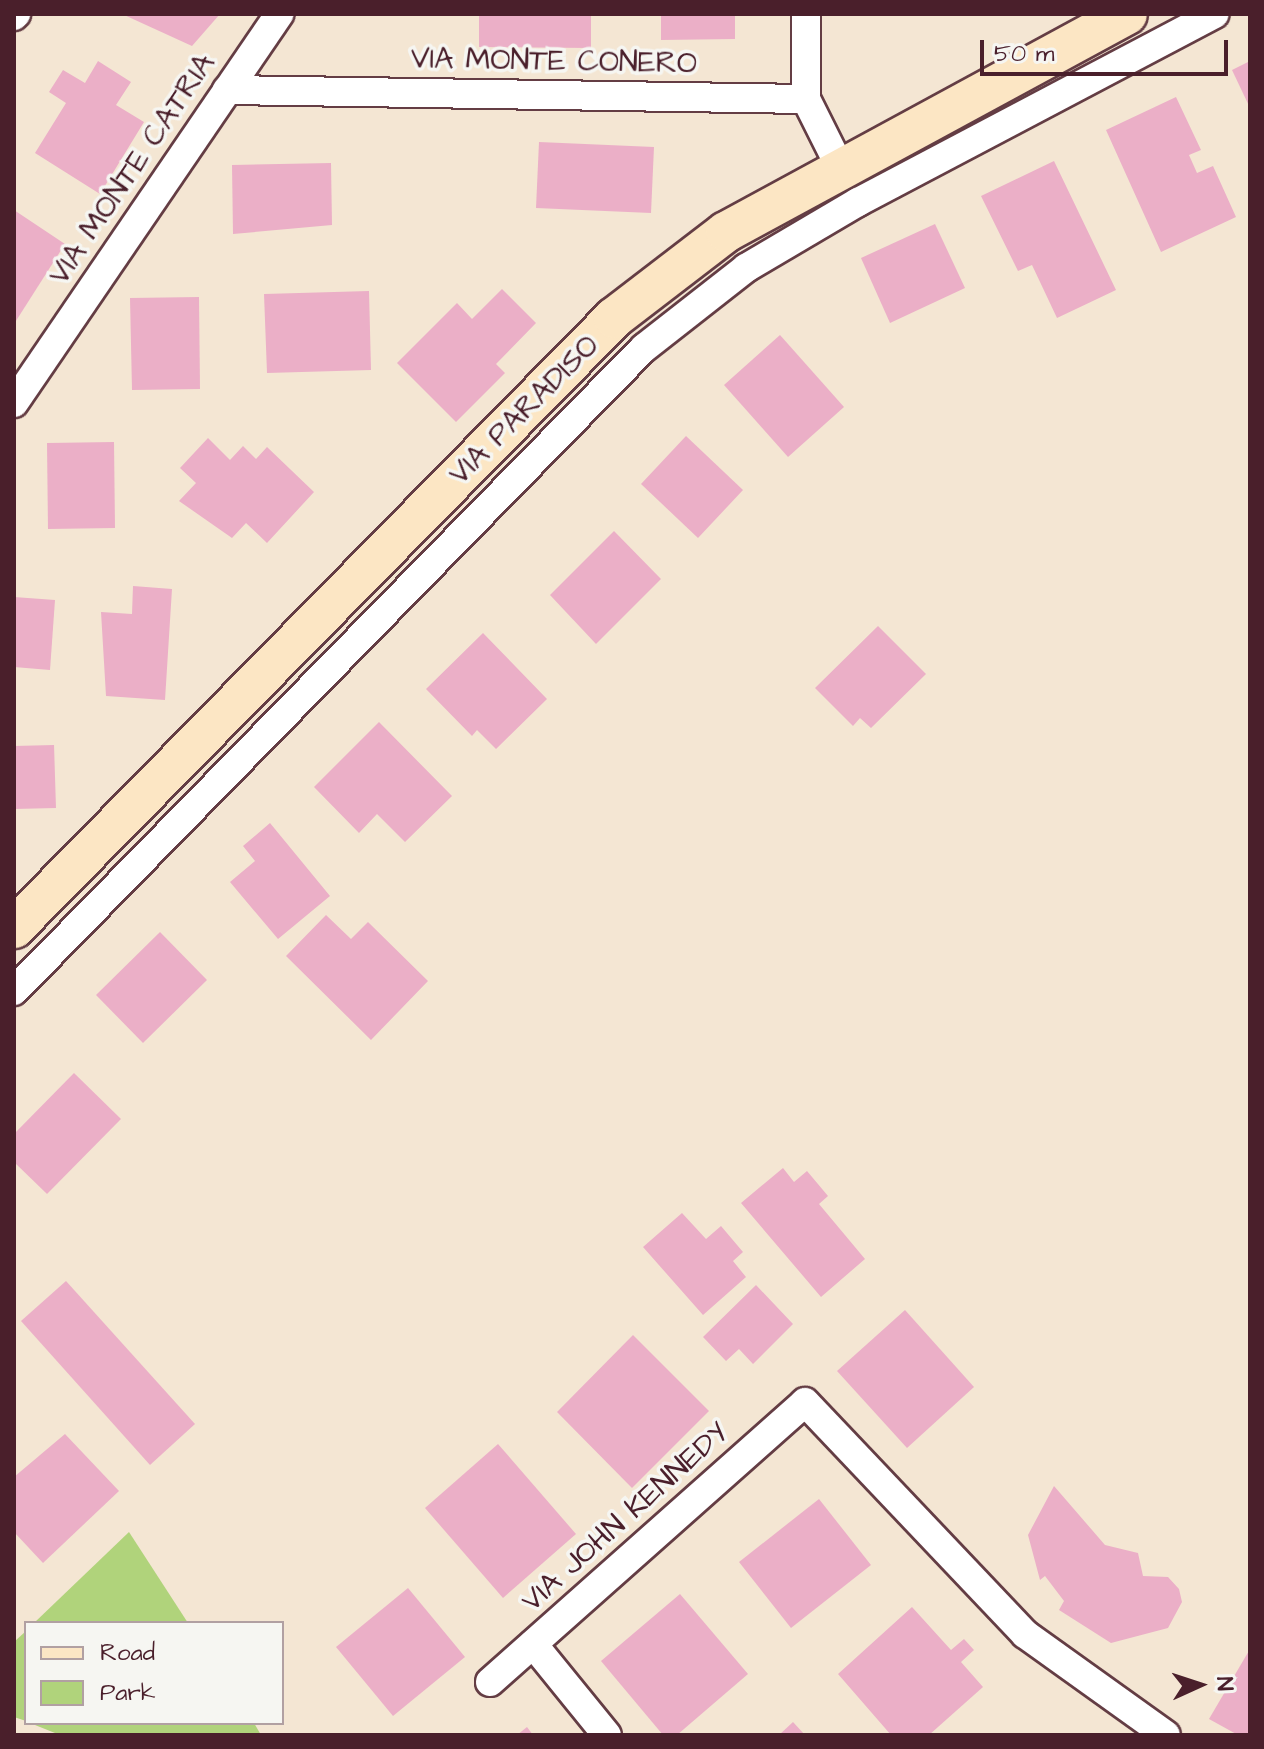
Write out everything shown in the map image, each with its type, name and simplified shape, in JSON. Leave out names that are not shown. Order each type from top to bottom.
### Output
[{"type":"main road","name":"VIA PARADISO","points":[[14,928],[614,318],[726,232],[839,165],[1127,14]]},
{"type":"street","name":"VIA MONTE CATRIA","points":[[14,403],[279,14]]},
{"type":"street","points":[[806,14],[806,99],[839,165]]},
{"type":"street","points":[[14,991],[644,348],[746,268],[845,210],[1214,14]]},
{"type":"street","name":"VIA MONTE CONERO","points":[[227,90],[806,99]]},
{"type":"street","name":"VIA JOHN KENNEDY","points":[[490,1682],[805,1402],[1025,1634],[1166,1735]]},
{"type":"street","points":[[533,1644],[607,1735]]},
{"type":"green space","points":[[129,1532],[187,1621],[36,1621]]},
{"type":"green space","points":[[24,1633],[24,1720],[14,1717],[14,1642]]},
{"type":"green space","points":[[35,1725],[255,1725],[261,1735],[60,1735]]},
{"type":"building","points":[[122,14],[220,14],[192,46]]},
{"type":"building","points":[[479,14],[591,14],[591,48],[479,47]]},
{"type":"building","points":[[661,14],[735,14],[735,39],[661,40]]},
{"type":"building","points":[[98,61],[131,82],[116,105],[144,122],[100,194],[35,153],[66,103],[49,92],[63,70],[85,83]]},
{"type":"building","points":[[1250,61],[1250,108],[1232,70]]},
{"type":"building","points":[[1176,97],[1201,150],[1189,155],[1197,173],[1213,166],[1236,217],[1161,252],[1106,130]]},
{"type":"building","points":[[539,142],[654,147],[651,213],[536,208]]},
{"type":"building","points":[[1054,161],[1116,290],[1057,318],[1032,265],[1018,271],[981,196]]},
{"type":"building","points":[[331,163],[332,225],[233,234],[232,165]]},
{"type":"building","points":[[14,210],[65,244],[14,324]]},
{"type":"building","points":[[935,224],[965,288],[890,323],[861,258]]},
{"type":"building","points":[[502,289],[536,323],[496,364],[505,373],[456,422],[397,363],[457,303],[472,319]]},
{"type":"building","points":[[369,291],[371,370],[267,373],[264,294]]},
{"type":"building","points":[[199,297],[200,389],[132,390],[130,298]]},
{"type":"building","points":[[780,335],[844,407],[788,457],[724,385]]},
{"type":"building","points":[[686,436],[743,490],[698,538],[641,484]]},
{"type":"building","points":[[208,438],[230,460],[243,446],[256,459],[267,447],[314,492],[267,543],[246,523],[232,538],[179,501],[196,483],[180,468]]},
{"type":"building","points":[[114,442],[115,528],[48,529],[47,443]]},
{"type":"building","points":[[614,531],[661,579],[596,644],[550,595]]},
{"type":"building","points":[[133,586],[172,589],[165,700],[106,696],[101,612],[132,614]]},
{"type":"building","points":[[14,597],[55,600],[50,670],[14,667]]},
{"type":"building","points":[[878,626],[926,674],[871,728],[860,718],[853,726],[815,688]]},
{"type":"building","points":[[483,633],[547,699],[496,749],[477,730],[472,736],[426,689]]},
{"type":"building","points":[[379,722],[452,796],[405,842],[377,814],[359,833],[314,787]]},
{"type":"building","points":[[54,745],[56,808],[14,809],[14,746]]},
{"type":"building","points":[[270,823],[330,896],[278,939],[230,882],[255,861],[243,846]]},
{"type":"building","points":[[326,915],[351,939],[368,922],[428,981],[371,1040],[286,956]]},
{"type":"building","points":[[160,932],[207,980],[143,1043],[96,995]]},
{"type":"building","points":[[74,1073],[121,1119],[47,1194],[14,1162],[14,1134]]},
{"type":"building","points":[[783,1168],[794,1182],[807,1171],[828,1196],[819,1204],[865,1259],[821,1297],[741,1203]]},
{"type":"building","points":[[682,1213],[706,1239],[721,1226],[743,1252],[733,1261],[746,1277],[703,1315],[643,1247]]},
{"type":"building","points":[[66,1281],[195,1424],[150,1465],[21,1321]]},
{"type":"building","points":[[756,1285],[793,1324],[753,1364],[739,1349],[726,1361],[703,1337]]},
{"type":"building","points":[[905,1310],[974,1387],[907,1448],[837,1371]]},
{"type":"building","points":[[633,1335],[709,1411],[632,1488],[557,1412]]},
{"type":"building","points":[[65,1434],[119,1491],[43,1563],[14,1532],[14,1477]]},
{"type":"building","points":[[498,1444],[576,1534],[503,1598],[425,1508]]},
{"type":"building","points":[[1054,1486],[1105,1545],[1138,1553],[1143,1576],[1168,1577],[1179,1589],[1182,1602],[1168,1628],[1111,1643],[1059,1610],[1064,1601],[1045,1576],[1040,1580],[1028,1535]]},
{"type":"building","points":[[819,1499],[871,1565],[791,1628],[739,1562]]},
{"type":"building","points":[[408,1588],[465,1657],[393,1716],[336,1647]]},
{"type":"building","points":[[680,1594],[748,1674],[677,1735],[663,1735],[601,1661]]},
{"type":"building","points":[[912,1607],[951,1650],[964,1639],[974,1650],[961,1662],[983,1687],[929,1735],[891,1735],[838,1674]]},
{"type":"building","points":[[1250,1649],[1250,1735],[1238,1735],[1209,1719]]},
{"type":"building","points":[[793,1722],[805,1735],[779,1735]]},
{"type":"building","points":[[527,1727],[533,1735],[517,1735]]}]
